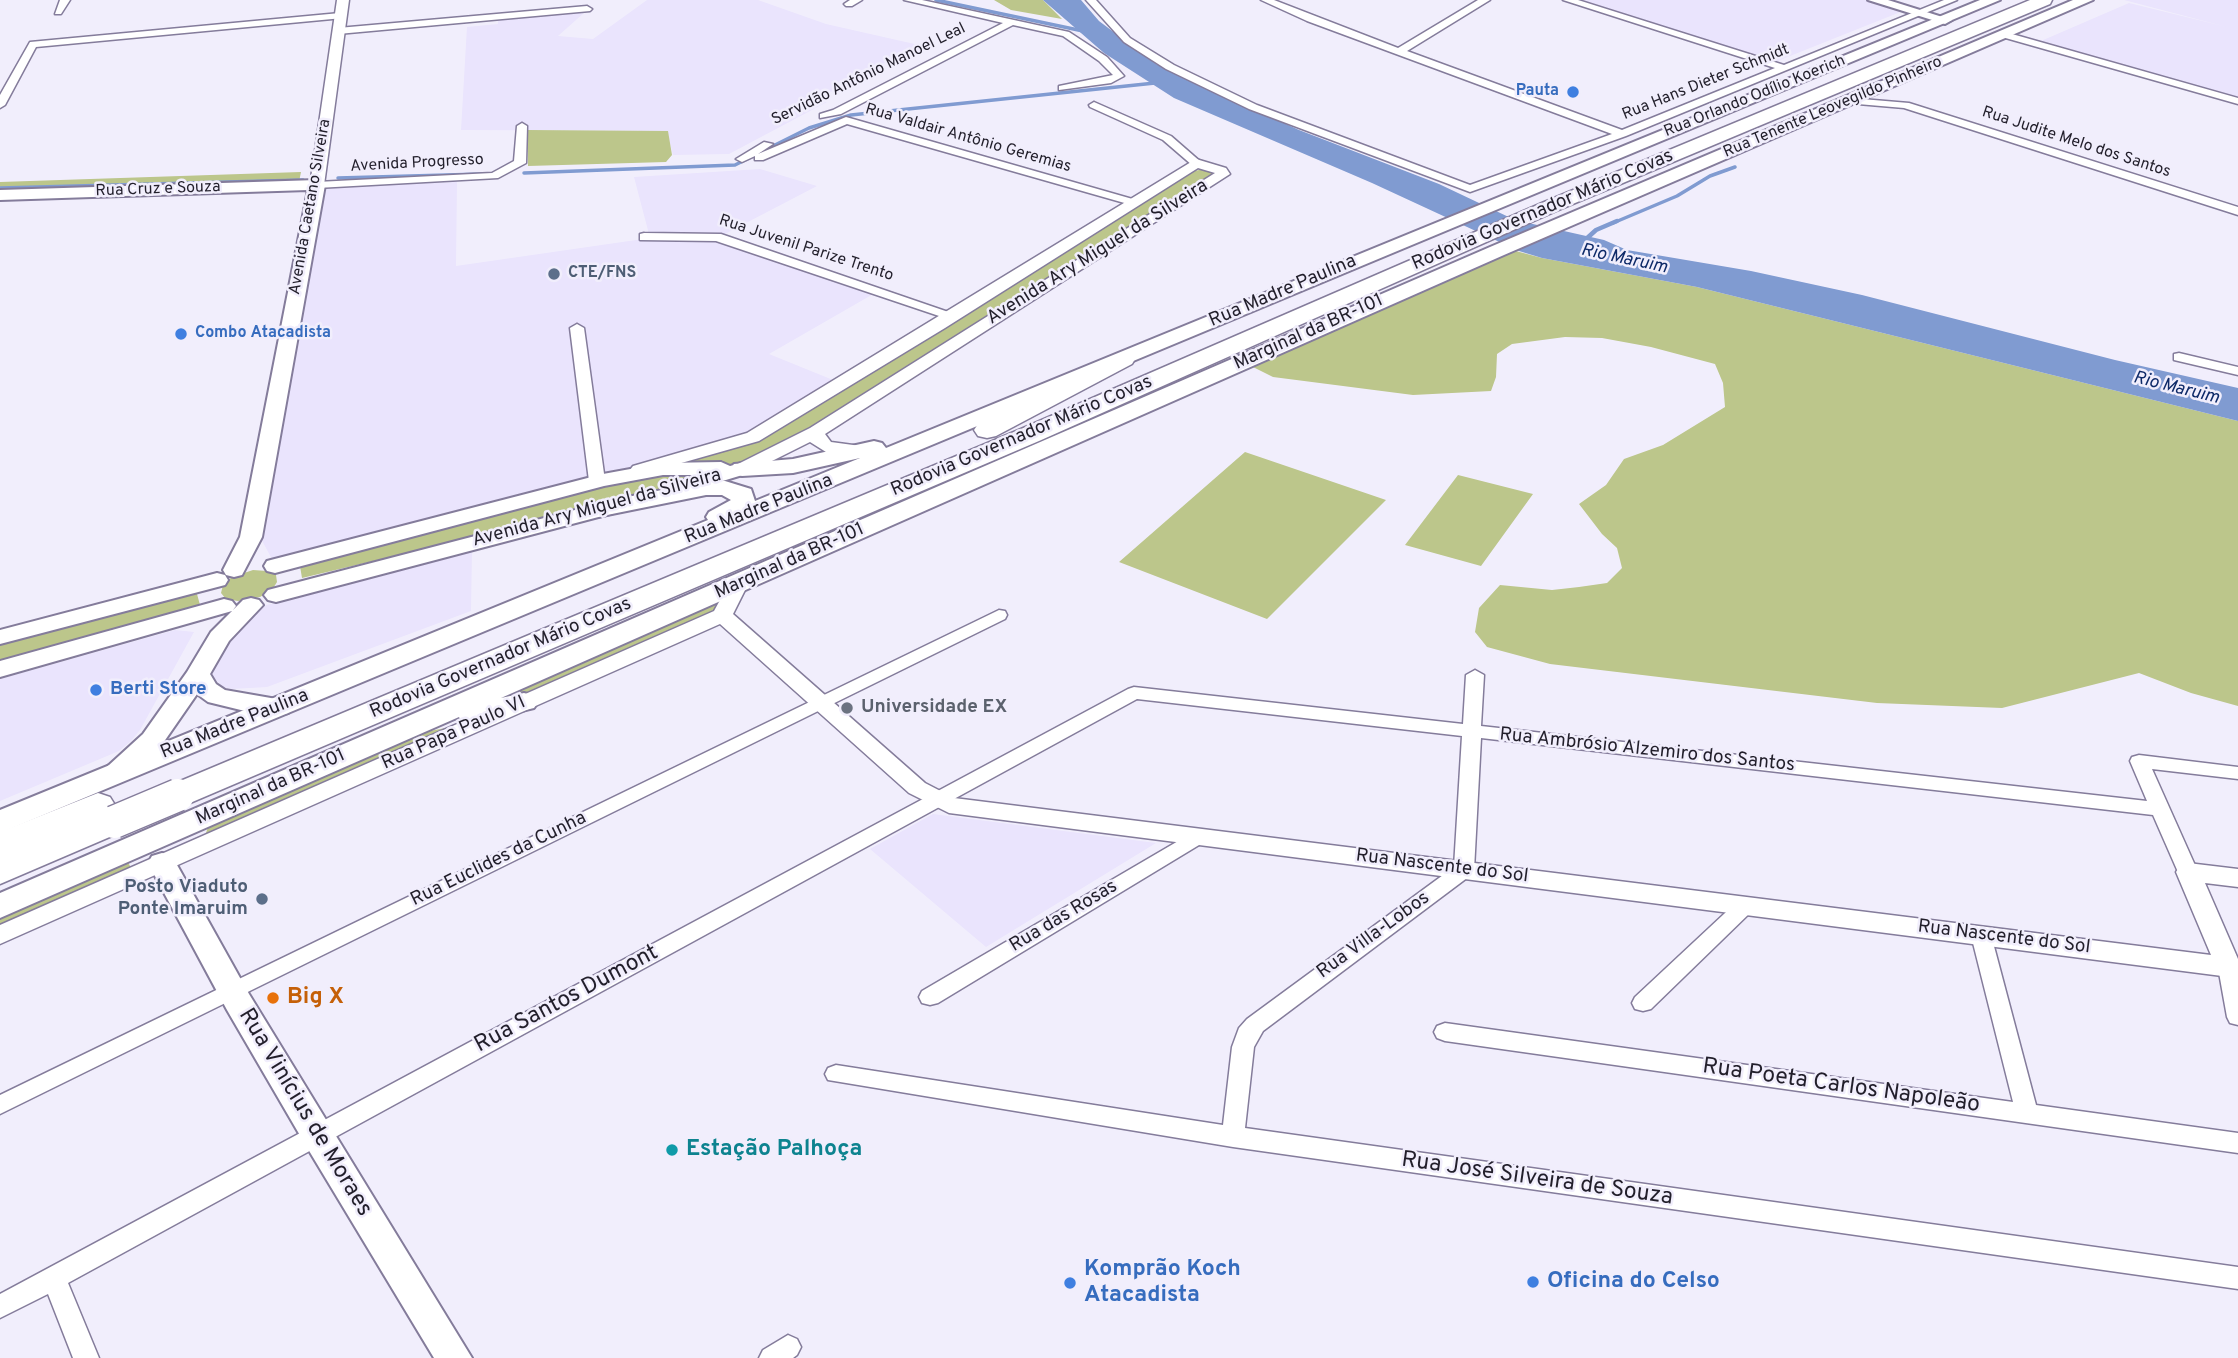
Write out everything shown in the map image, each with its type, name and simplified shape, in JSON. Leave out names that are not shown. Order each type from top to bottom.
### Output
[{"type":"highway","name":"Rodovia Governador Mário Covas","points":[[164,777],[1030,435],[1465,237],[1532,200],[2015,0]]},
{"type":"highway","name":"Rodovia Governador Mário Covas","points":[[1532,200],[2043,0]]},
{"type":"highway","name":"Rodovia Governador Mário Covas","points":[[0,846],[974,429],[1465,237]]},
{"type":"highway","points":[[974,429],[1123,359]]},
{"type":"highway","points":[[1030,435],[1212,376]]},
{"type":"highway","name":"Rodovia Governador Mário Covas","points":[[0,871],[110,800]]},
{"type":"main road","points":[[1874,0],[1945,20]]},
{"type":"main road","name":"Rua Orlando Odílio Koerich","points":[[1532,200],[1716,113],[1993,0]]},
{"type":"main road","name":"Rua Tenente Leovegildo Pinheiro","points":[[1580,215],[2087,0]]},
{"type":"main road","name":"Rua Cruz e Souza","points":[[0,195],[317,185]]},
{"type":"main road","name":"Avenida Caetano Silveira","points":[[226,575],[251,537],[317,185]]},
{"type":"main road","name":"Rua Madre Paulina","points":[[1123,359],[1465,237],[1532,200]]},
{"type":"main road","name":"Marginal da BR-101","points":[[0,906],[154,853],[208,816],[1212,376],[1465,237],[1580,215]]},
{"type":"main road","points":[[600,481],[663,470],[793,466],[974,429]]},
{"type":"main road","name":"Rua Madre Paulina","points":[[0,822],[110,800],[164,777],[279,707],[617,568],[974,429]]},
{"type":"main road","name":"Avenida Ary Miguel da Silveira","points":[[0,668],[743,469]]},
{"type":"main road","name":"Avenida Ary Miguel da Silveira","points":[[0,637],[226,575],[600,481]]},
{"type":"main road","points":[[597,510],[706,488],[725,488],[742,494],[743,500],[731,511],[631,558],[617,568]]},
{"type":"main road","points":[[251,537],[271,565],[283,569],[288,575],[288,581],[276,595]]},
{"type":"main road","points":[[110,800],[198,674],[219,637],[234,606],[216,603],[210,593],[226,575]]},
{"type":"main road","points":[[198,674],[206,689],[217,696],[249,704],[279,707]]},
{"type":"main road","points":[[414,726],[524,702]]},
{"type":"main road","points":[[164,777],[140,781],[144,793],[163,814],[174,817],[208,816]]},
{"type":"main road","points":[[110,800],[120,779],[138,795],[146,816],[154,853]]},
{"type":"main road","name":"Rua Vinícius de Moraes","points":[[154,853],[316,1135],[454,1358]]},
{"type":"street","points":[[58,12],[65,0]]},
{"type":"street","name":"Avenida Caetano Silveira","points":[[317,185],[343,0]]},
{"type":"street","points":[[909,0],[1066,34],[1104,59],[1119,76],[1111,80],[1063,88]]},
{"type":"street","name":"Rua Hans Dieter Schmidt","points":[[1091,0],[1127,40],[1170,67],[1253,107],[1470,189],[1622,134],[1952,0]]},
{"type":"street","points":[[1266,0],[1310,19],[1622,134]]},
{"type":"street","points":[[1400,51],[1485,0]]},
{"type":"street","points":[[1568,0],[1784,68]]},
{"type":"street","points":[[338,31],[587,9]]},
{"type":"street","points":[[0,105],[33,44],[341,16]]},
{"type":"street","name":"Servidão Antônio Manoel Leal","points":[[807,123],[841,116],[1012,22]]},
{"type":"street","points":[[2005,35],[2238,101]]},
{"type":"street","name":"Rua Judite Melo dos Santos","points":[[1883,86],[1893,98],[1905,105],[2238,211]]},
{"type":"street","points":[[1716,113],[1719,94]]},
{"type":"street","name":"Rua Judite Melo dos Santos","points":[[1850,101],[1905,105]]},
{"type":"street","points":[[1094,105],[1167,138],[1196,163]]},
{"type":"street","name":"Rua Valdair Antônio Geremias","points":[[760,158],[841,116],[1132,202]]},
{"type":"street","name":"Avenida Progresso","points":[[317,185],[494,176],[520,163],[522,126]]},
{"type":"street","name":"Servidão Antônio Manoel Leal","points":[[742,159],[792,130]]},
{"type":"street","name":"Avenida Ary Miguel da Silveira","points":[[600,481],[753,437],[953,316],[1196,163],[1218,168],[1223,174],[816,432],[743,469]]},
{"type":"street","name":"Rua Juvenil Parize Trento","points":[[645,237],[718,237],[953,316]]},
{"type":"street","points":[[577,328],[600,481]]},
{"type":"street","points":[[2179,357],[2238,372]]},
{"type":"street","points":[[816,432],[819,442],[826,447],[864,451]]},
{"type":"street","points":[[722,615],[738,584]]},
{"type":"street","name":"Rua Papa Paulo VI","points":[[0,935],[154,853],[524,702],[722,615]]},
{"type":"street","name":"Rua Nascente do Sol","points":[[722,615],[917,788],[937,800],[971,810],[1981,935],[2234,972]]},
{"type":"street","name":"Rua Euclides da Cunha","points":[[0,1105],[999,615]]},
{"type":"street","points":[[1464,870],[1475,675]]},
{"type":"street","name":"Rua Ambrósio Alzemiro dos Santos","points":[[1134,693],[2160,809]]},
{"type":"street","name":"Rua Santos Dumont","points":[[0,1307],[1134,693]]},
{"type":"street","points":[[2238,773],[2139,761],[2234,972],[2238,1017]]},
{"type":"street","name":"Rua das Rosas","points":[[930,997],[1197,837]]},
{"type":"street","name":"Rua Villa-Lobos","points":[[1233,1137],[1243,1047],[1247,1034],[1255,1025],[1464,870]]},
{"type":"street","points":[[2188,872],[2238,878]]},
{"type":"street","points":[[1643,1003],[1746,905]]},
{"type":"street","points":[[1981,935],[2027,1113]]},
{"type":"street","name":"Rua Poeta Carlos Napoleão","points":[[1445,1032],[2238,1143]]},
{"type":"street","name":"Rua José Silveira de Souza","points":[[836,1074],[1233,1137],[2238,1278]]},
{"type":"street","points":[[54,1278],[86,1358]]},
{"type":"shaded area","points":[[647,0],[758,0],[826,24],[919,45],[819,98],[827,102],[729,154],[673,155],[667,131],[461,130],[467,27],[498,24],[498,19],[585,12],[558,36],[593,39]]},
{"type":"shaded area","points":[[1582,0],[1865,0],[1903,11],[1775,62]]},
{"type":"shaded area","points":[[2124,0],[2238,0],[2238,98],[2041,41],[2129,3],[2227,27]]},
{"type":"shaded area","points":[[760,169],[817,186],[723,235],[875,293],[769,354],[838,382],[737,439],[273,561],[259,535],[322,186],[457,182],[456,266],[650,238],[634,177]]},
{"type":"shaded area","points":[[472,550],[471,611],[267,687],[232,689],[223,687],[213,677],[212,671],[240,623],[263,606]]},
{"type":"shaded area","points":[[175,630],[194,632],[140,730],[131,741],[119,751],[0,801],[0,679]]},
{"type":"shaded area","points":[[933,814],[1156,843],[986,947],[870,849]]},
{"type":"green space","points":[[994,0],[1043,0],[1062,19],[1011,10]]},
{"type":"green space","points":[[527,130],[668,131],[672,155],[666,162],[528,166]]},
{"type":"green space","points":[[1203,169],[1215,172],[1213,176],[829,421],[744,466],[682,463],[749,444],[769,435],[1195,171]]},
{"type":"green space","points":[[301,172],[299,182],[0,194],[0,182]]},
{"type":"green space","points":[[1512,250],[1697,287],[2238,421],[2238,706],[2191,693],[2139,673],[2002,708],[1877,703],[1550,664],[1487,647],[1475,632],[1479,608],[1500,585],[1552,590],[1579,587],[1607,583],[1622,568],[1617,548],[1602,534],[1579,504],[1606,485],[1624,459],[1663,445],[1725,407],[1723,383],[1715,364],[1651,347],[1602,338],[1565,337],[1512,344],[1497,354],[1496,377],[1491,391],[1413,395],[1273,377],[1253,367]]},
{"type":"green space","points":[[1245,452],[1386,500],[1267,619],[1119,562]]},
{"type":"green space","points":[[706,469],[699,480],[302,578],[300,566],[646,474]]},
{"type":"green space","points":[[1458,475],[1533,494],[1481,566],[1405,545]]},
{"type":"green space","points":[[253,570],[276,575],[277,582],[272,590],[260,597],[238,601],[226,599],[221,593],[223,585],[232,577]]},
{"type":"green space","points":[[197,594],[200,605],[0,662],[0,641]]},
{"type":"green space","points":[[727,597],[715,615],[528,695],[462,709]]},
{"type":"green space","points":[[472,723],[205,836],[208,827],[419,733]]},
{"type":"green space","points":[[128,862],[133,872],[0,930],[0,917]]},
{"type":"water","name":"Rio Maruim","points":[[1043,0],[1081,0],[1099,21],[1156,64],[1299,130],[1439,184],[1515,220],[1604,240],[1627,250],[1751,271],[1862,295],[2115,360],[2238,388],[2238,421],[1697,287],[1542,258],[1519,251],[1372,183],[1174,98],[1104,53]]},
{"type":"waterway","points":[[936,0],[1083,31]]},
{"type":"waterway","points":[[524,173],[735,165],[809,128],[851,115],[1155,83]]},
{"type":"waterway","points":[[1613,223],[1677,196],[1710,176],[1735,167]]},
{"type":"waterway","points":[[338,178],[482,174]]},
{"type":"waterway","points":[[0,188],[303,180]]},
{"type":"waterway","name":"Rio Maruim","points":[[1585,240],[1596,230],[1617,221]]},
{"type":"place","name":"Pauta","points":[[1573,92]]},
{"type":"place","name":"CTE/FNS","points":[[554,274]]},
{"type":"place","name":"Combo Atacadista","points":[[181,334]]},
{"type":"place","name":"Berti Store","points":[[96,690]]},
{"type":"place","name":"Universidade EX","points":[[847,708]]},
{"type":"place","name":"Posto Viaduto Ponte Imaruim","points":[[262,899]]},
{"type":"place","name":"Big X","points":[[273,998]]},
{"type":"place","name":"Estação Palhoça","points":[[672,1150]]},
{"type":"place","name":"Oficina do Celso","points":[[1533,1282]]},
{"type":"place","name":"Komprão Koch Atacadista","points":[[1070,1283]]}]
